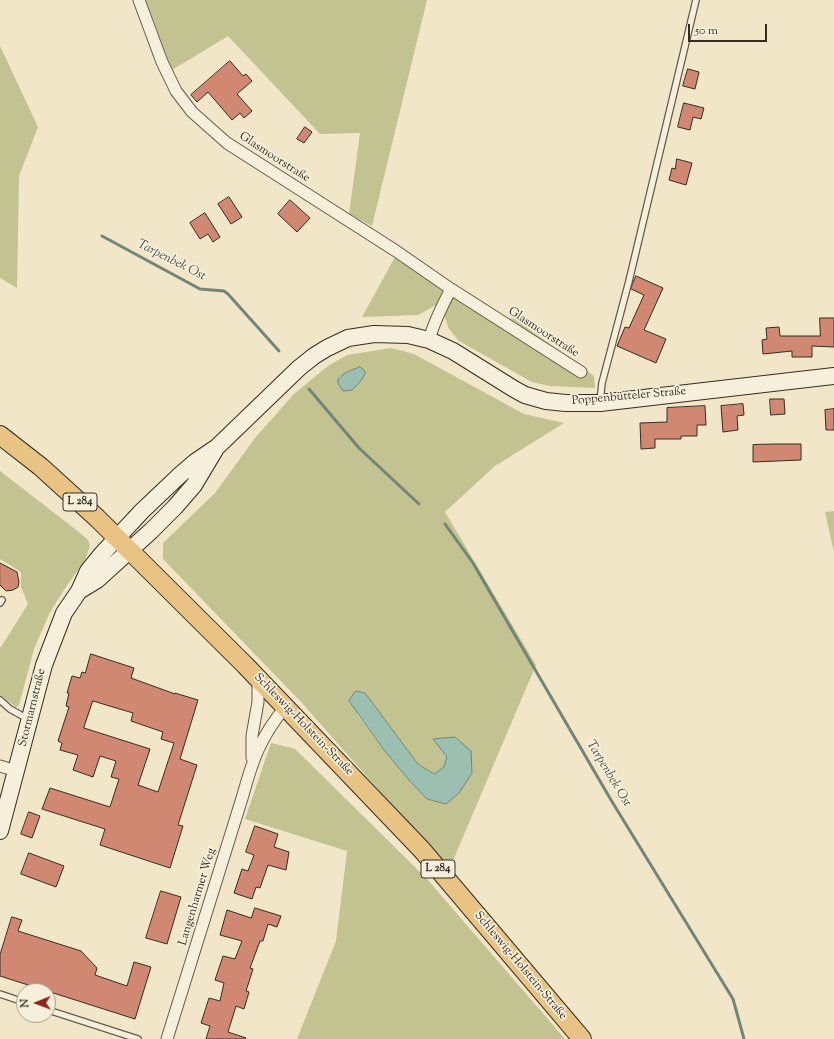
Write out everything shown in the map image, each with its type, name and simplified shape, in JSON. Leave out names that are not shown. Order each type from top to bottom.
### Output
[{"type":"main road","name":"Poppenbütteler Straße","points":[[124,544],[145,507],[181,474],[217,447],[299,368],[327,348],[348,338],[374,334],[408,335],[429,340],[453,351],[525,395],[566,403],[600,403],[745,385],[834,376]]},
{"type":"main road","name":"Schleswig-Holstein-Straße","points":[[0,435],[41,467],[124,544],[258,678],[422,850],[582,1039]]},
{"type":"main road","name":"Stormarnstraße","points":[[0,831],[44,665],[58,627],[70,602],[79,591],[88,572],[101,555],[124,544]]},
{"type":"street","name":"Glasmoorstraße","points":[[139,0],[162,62],[176,91],[198,117],[227,143],[581,372]]},
{"type":"street","points":[[429,340],[435,322],[451,289]]},
{"type":"street","name":"Langenharmer Weg","points":[[252,762],[252,736],[258,697],[258,678]]},
{"type":"street","name":"Langenharmer Weg","points":[[167,1039],[241,802],[252,762],[264,736],[285,707]]},
{"type":"street","points":[[0,766],[16,771]]},
{"type":"lane","points":[[600,403],[602,383],[629,281],[696,0]]},
{"type":"lane","points":[[0,700],[10,709],[30,720]]},
{"type":"lane","points":[[0,994],[16,999]]},
{"type":"lane","points":[[56,1013],[138,1039]]},
{"type":"green space","points":[[146,0],[427,0],[372,226],[349,214],[360,133],[320,134],[228,36],[172,70]]},
{"type":"green space","points":[[0,46],[38,127],[19,176],[17,288],[0,278]]},
{"type":"green space","points":[[395,257],[444,289],[436,305],[418,315],[362,317]]},
{"type":"green space","points":[[457,287],[507,318],[515,319],[594,376],[595,388],[550,386],[532,382],[459,341],[449,329],[444,315]]},
{"type":"green space","points":[[391,348],[414,354],[524,414],[564,423],[495,466],[445,512],[536,665],[449,870],[302,703],[163,559],[163,543],[215,493],[255,438],[294,394],[328,366],[347,355]],"holes":[[[365,374],[352,390],[338,383],[340,376]],[[365,693],[418,764],[434,774],[444,767],[447,757],[446,804],[409,780],[357,714]]]},
{"type":"green space","points":[[0,471],[79,532],[88,540],[90,546],[86,558],[49,614],[34,649],[19,705],[16,707],[0,695],[0,647],[28,604],[21,587],[21,572],[0,559]]},
{"type":"green space","points":[[834,511],[834,552],[825,512]]},
{"type":"green space","points":[[271,743],[295,749],[427,879],[565,1039],[297,1039],[336,941],[347,851],[245,819]]},
{"type":"shaded area","points":[[360,367],[365,371],[365,374],[360,382],[352,390],[343,391],[338,383],[338,379],[345,373]]},
{"type":"shaded area","points":[[356,691],[365,693],[418,764],[434,774],[444,767],[447,757],[433,739],[455,737],[471,751],[472,773],[459,793],[446,804],[427,799],[384,750],[349,701]]},
{"type":"building","points":[[230,61],[243,76],[246,74],[252,81],[237,94],[252,111],[244,118],[240,113],[232,120],[208,92],[197,102],[191,95]]},
{"type":"building","points":[[688,69],[699,72],[695,89],[683,86]]},
{"type":"building","points":[[684,103],[704,108],[701,119],[693,117],[690,130],[678,127]]},
{"type":"building","points":[[305,127],[312,132],[304,143],[297,139]]},
{"type":"building","points":[[677,159],[692,163],[686,185],[669,180],[672,168],[675,169]]},
{"type":"building","points":[[229,197],[242,217],[231,224],[218,204]]},
{"type":"building","points":[[290,200],[310,218],[297,232],[278,214]]},
{"type":"building","points":[[205,213],[220,237],[213,242],[208,234],[200,239],[190,223]]},
{"type":"building","points":[[636,276],[663,288],[644,330],[666,339],[656,363],[617,346],[625,327],[629,328],[644,295],[631,289]]},
{"type":"building","points":[[820,318],[834,318],[834,347],[812,346],[812,357],[792,357],[792,351],[763,354],[762,340],[767,339],[766,328],[779,327],[780,336],[820,336]]},
{"type":"building","points":[[770,399],[784,399],[785,414],[771,415]]},
{"type":"building","points":[[743,404],[744,415],[737,416],[738,430],[723,432],[721,406]]},
{"type":"building","points":[[705,406],[706,425],[697,425],[697,436],[681,436],[681,439],[655,439],[655,448],[641,449],[640,423],[667,422],[667,408]]},
{"type":"building","points":[[834,409],[834,430],[826,430],[825,410]]},
{"type":"building","points":[[801,444],[801,460],[753,462],[753,445]]},
{"type":"building","points":[[0,563],[17,572],[19,582],[18,587],[13,590],[6,591],[0,585]]},
{"type":"building","points":[[91,654],[134,668],[131,678],[175,694],[198,700],[180,759],[197,765],[178,825],[183,826],[170,868],[100,845],[105,829],[42,809],[50,788],[110,807],[119,779],[111,777],[116,761],[100,756],[93,777],[73,770],[78,755],[60,750],[62,743],[58,741],[69,707],[66,706],[69,693],[67,693],[72,676],[80,678],[82,672],[85,673]],"holes":[[[93,701],[133,713],[131,721],[163,732],[161,739],[174,743],[158,792],[138,785],[150,749],[84,728]]]},
{"type":"building","points":[[29,812],[40,816],[32,838],[21,834]]},
{"type":"building","points":[[255,826],[278,834],[274,847],[289,852],[286,870],[268,865],[260,888],[256,887],[252,899],[234,893],[242,869],[248,871],[254,855],[246,852]]},
{"type":"building","points":[[29,853],[64,866],[56,887],[21,874]]},
{"type":"building","points":[[161,891],[181,897],[167,944],[146,938]]},
{"type":"building","points":[[255,908],[281,916],[277,927],[268,924],[263,941],[260,941],[250,968],[253,969],[246,991],[249,992],[244,1009],[236,1006],[228,1032],[246,1038],[206,1039],[210,1026],[201,1023],[209,998],[220,1001],[224,983],[215,980],[223,956],[235,959],[242,941],[220,935],[227,910],[251,918]]},
{"type":"building","points":[[12,917],[22,920],[18,931],[81,951],[97,968],[95,975],[127,986],[134,962],[151,967],[135,1019],[56,994],[56,983],[22,983],[0,976],[0,955]]},
{"type":"waterway","name":"Tarpenbek Ost","points":[[102,236],[200,289],[224,291],[279,351]]},
{"type":"waterway","name":"Tarpenbek Ost","points":[[309,389],[359,448],[419,504]]},
{"type":"waterway","name":"Tarpenbek Ost","points":[[445,524],[473,563],[611,800],[733,999],[744,1039]]}]
